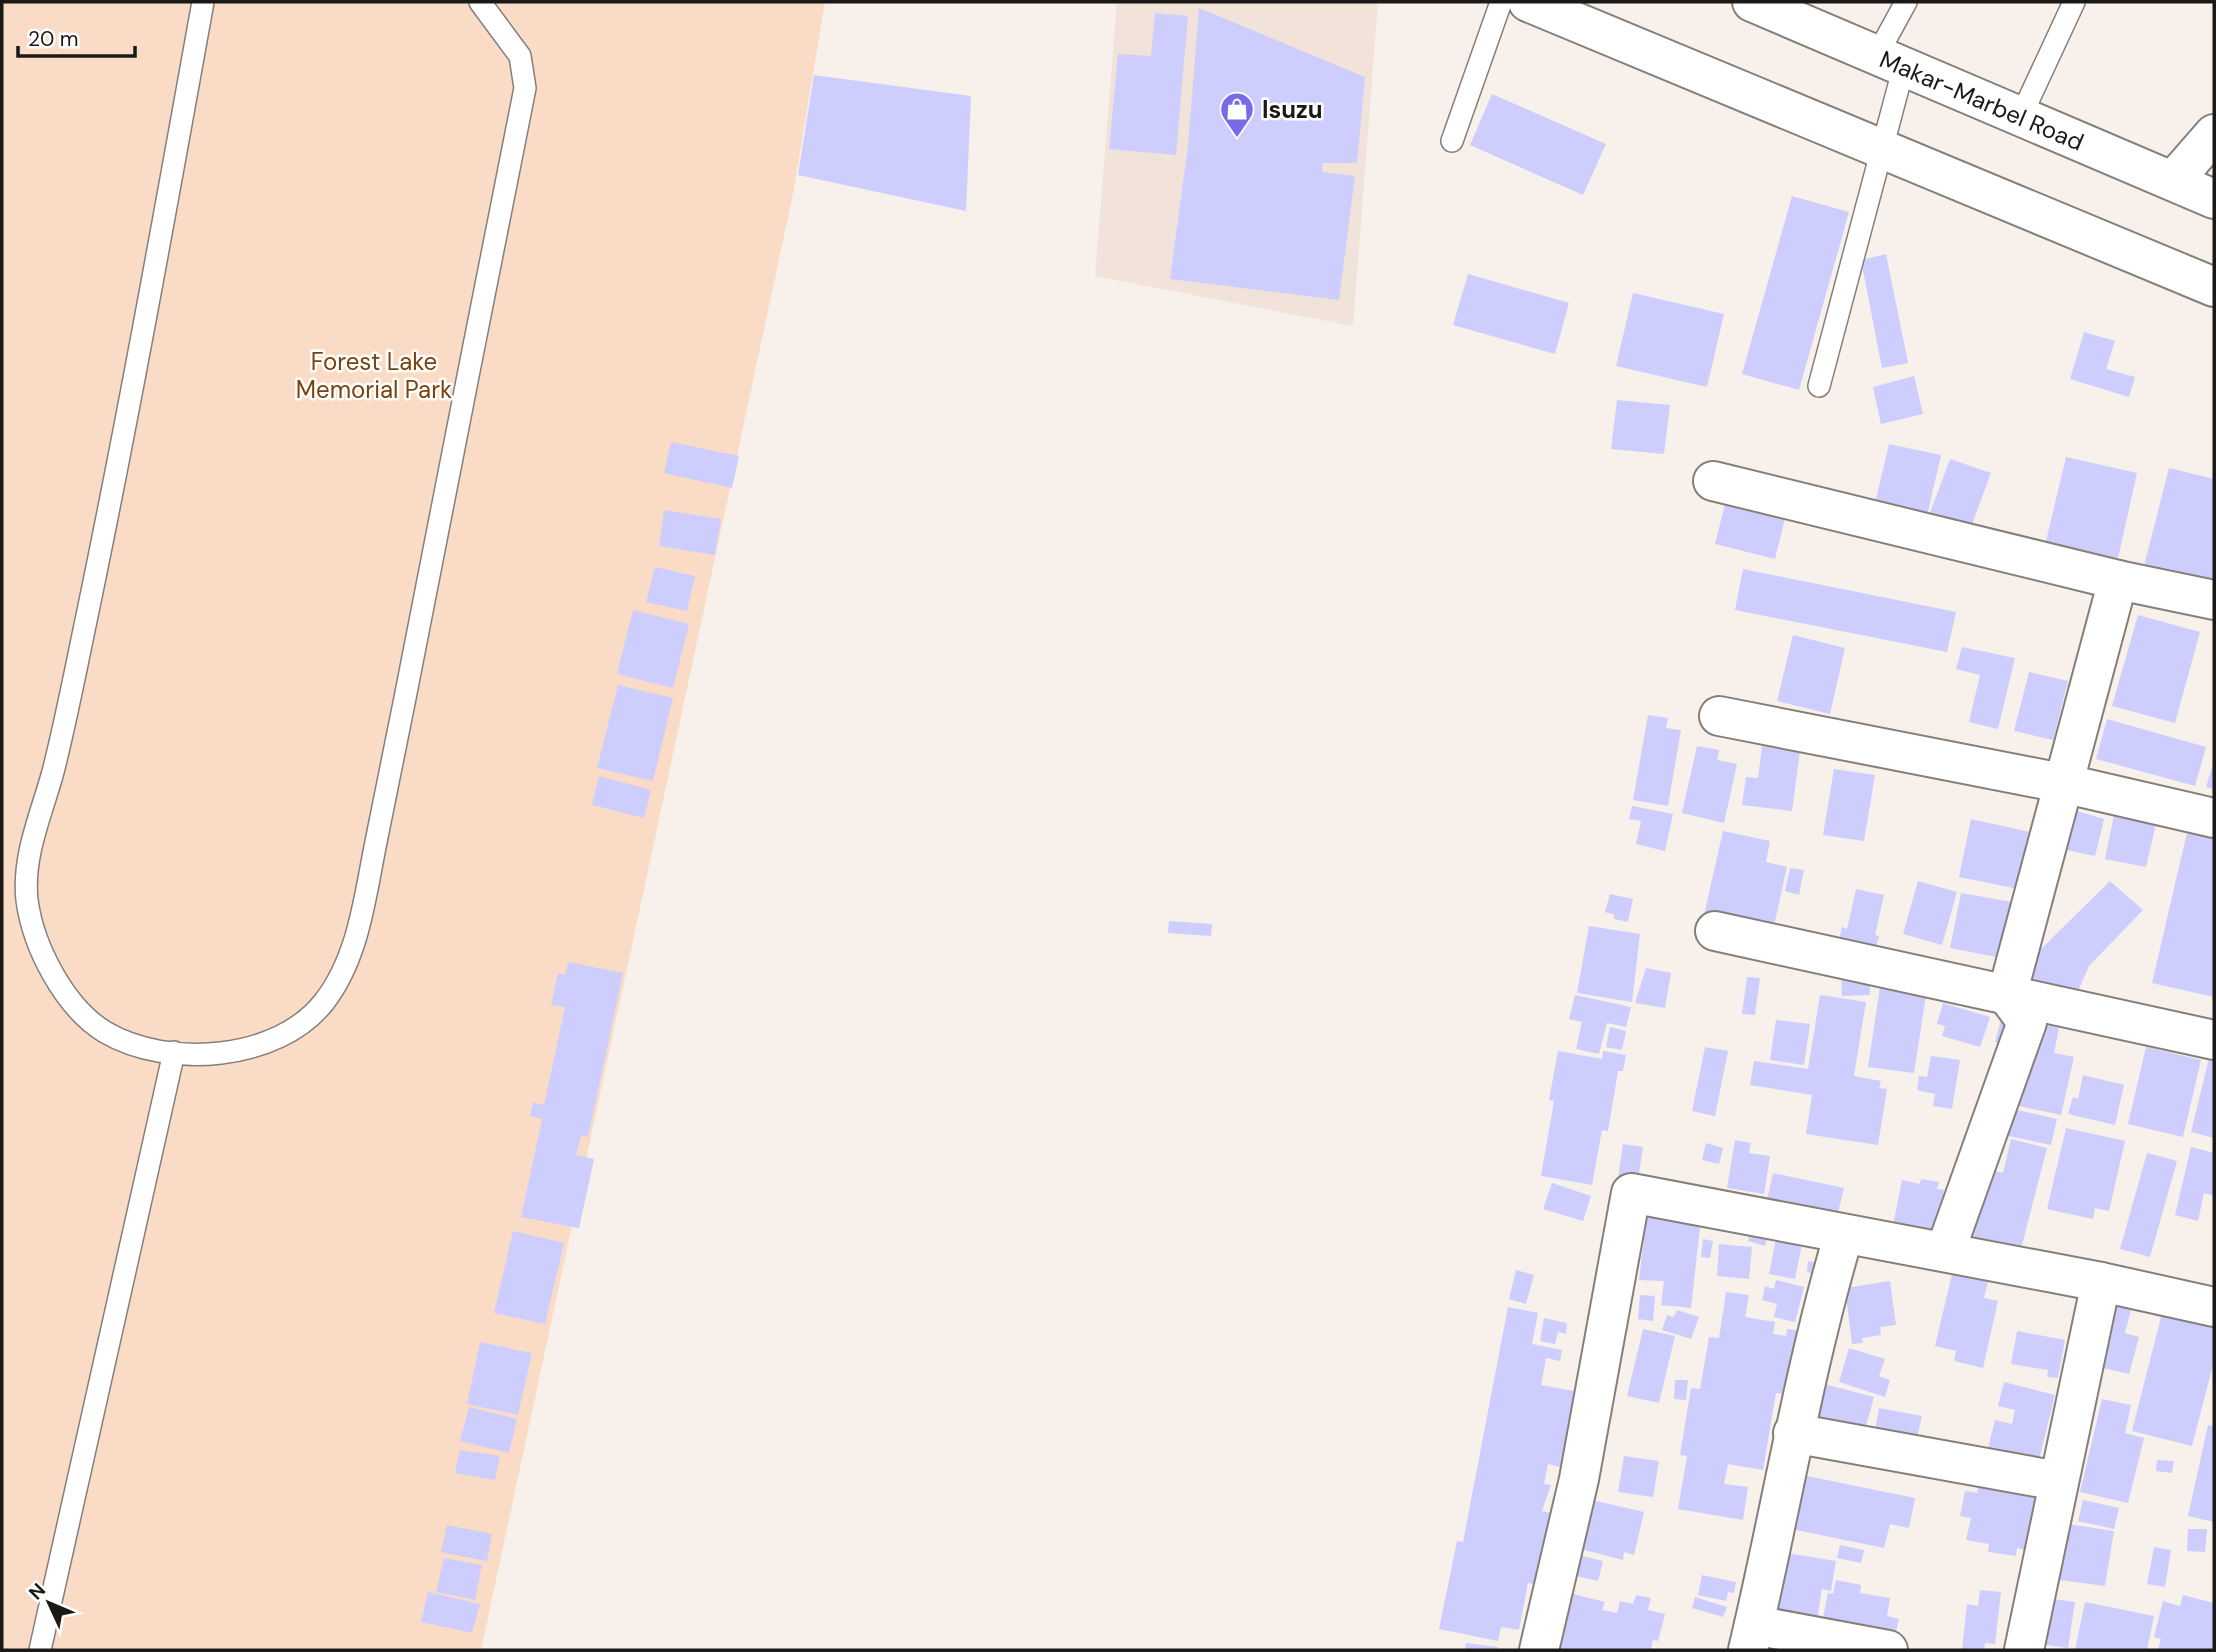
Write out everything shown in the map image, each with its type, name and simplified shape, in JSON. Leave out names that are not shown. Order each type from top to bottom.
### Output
[{"type":"street","points":[[1528,2],[2214,287]]},
{"type":"street","name":"Makar-Marbel Road","points":[[1752,2],[2214,199]]},
{"type":"street","points":[[2173,181],[2214,134]]},
{"type":"street","points":[[1713,481],[2118,580],[2214,600]]},
{"type":"street","points":[[2007,995],[2118,580]]},
{"type":"street","points":[[1719,716],[2062,783],[2214,818]]},
{"type":"street","points":[[1715,931],[2214,1040]]},
{"type":"street","points":[[1945,1252],[2027,1022],[2007,995]]},
{"type":"street","points":[[1539,1650],[1579,1479],[1631,1193],[2101,1282],[2214,1307]]},
{"type":"street","points":[[1844,1234],[1824,1301],[1793,1433],[1751,1638],[1888,1650]]},
{"type":"street","points":[[2024,1650],[2101,1282]]},
{"type":"street","points":[[1793,1433],[2058,1481]]},
{"type":"lane","points":[[203,2],[138,363],[83,637],[53,770],[30,849],[26,896],[37,946],[67,996],[103,1031],[144,1047],[204,1055],[270,1042],[299,1028],[322,1004],[350,958],[373,856],[525,88],[520,55],[480,2]]},
{"type":"lane","points":[[1451,141],[1502,2]]},
{"type":"lane","points":[[1819,386],[1882,148],[1890,61],[1906,2]]},
{"type":"lane","points":[[2021,116],[2074,2]]},
{"type":"lane","points":[[40,1650],[174,1052]]},
{"type":"shaded area","name":"Isuzu","points":[[1117,2],[1378,2],[1353,326],[1095,276]]},
{"type":"green space","name":"Forest Lake Memorial Park","points":[[2,2],[825,2],[793,194],[481,1650],[2,1650]]},
{"type":"building","points":[[1199,8],[1365,77],[1357,163],[1323,163],[1322,172],[1355,176],[1339,300],[1170,279],[1188,146]]},
{"type":"building","points":[[1155,13],[1188,16],[1176,155],[1109,149],[1118,54],[1151,56]]},
{"type":"building","points":[[814,75],[971,96],[966,211],[798,175]]},
{"type":"building","points":[[1492,94],[1606,144],[1583,195],[1470,145]]},
{"type":"building","points":[[1792,196],[1849,212],[1799,390],[1742,374]]},
{"type":"building","points":[[1886,254],[1908,363],[1882,368],[1861,260]]},
{"type":"building","points":[[1468,274],[1569,303],[1555,354],[1453,325]]},
{"type":"building","points":[[1633,293],[1724,314],[1707,387],[1616,366]]},
{"type":"building","points":[[2084,332],[2115,341],[2106,369],[2135,377],[2129,397],[2070,379]]},
{"type":"building","points":[[1914,376],[1923,414],[1881,424],[1873,387]]},
{"type":"building","points":[[1617,400],[1670,405],[1664,454],[1611,449]]},
{"type":"building","points":[[671,442],[739,456],[732,488],[664,473]]},
{"type":"building","points":[[1889,444],[1941,455],[1926,520],[1874,508]]},
{"type":"building","points":[[2066,457],[2137,473],[2118,558],[2046,541]]},
{"type":"building","points":[[1950,459],[1991,473],[1968,535],[1927,521]]},
{"type":"building","points":[[2169,468],[2214,479],[2214,592],[2142,574]]},
{"type":"building","points":[[1727,496],[1787,510],[1775,559],[1715,544]]},
{"type":"building","points":[[664,510],[721,519],[715,555],[659,546]]},
{"type":"building","points":[[655,567],[695,576],[687,611],[646,602]]},
{"type":"building","points":[[1743,569],[1956,612],[1947,652],[1735,610]]},
{"type":"building","points":[[633,610],[689,624],[673,688],[617,674]]},
{"type":"building","points":[[2138,615],[2200,632],[2175,723],[2112,706]]},
{"type":"building","points":[[1793,635],[1845,648],[1830,714],[1777,701]]},
{"type":"building","points":[[1962,647],[2015,658],[1998,729],[1969,722],[1980,675],[1956,669]]},
{"type":"building","points":[[2029,672],[2068,681],[2053,740],[2014,731]]},
{"type":"building","points":[[618,685],[673,698],[653,781],[597,768]]},
{"type":"building","points":[[1648,715],[1668,718],[1666,728],[1681,730],[1668,806],[1633,800]]},
{"type":"building","points":[[2107,719],[2206,747],[2195,786],[2096,759]]},
{"type":"building","points":[[1697,746],[1719,750],[1717,760],[1737,764],[1724,823],[1682,813]]},
{"type":"building","points":[[1762,746],[1800,751],[1792,811],[1742,805],[1746,777],[1758,778]]},
{"type":"building","points":[[2214,761],[2214,789],[2206,787]]},
{"type":"building","points":[[1834,769],[1875,775],[1864,841],[1823,835]]},
{"type":"building","points":[[599,776],[651,790],[644,818],[592,805]]},
{"type":"building","points":[[1632,806],[1673,814],[1665,851],[1636,844],[1641,821],[1629,819]]},
{"type":"building","points":[[2077,811],[2104,819],[2095,856],[2067,850]]},
{"type":"building","points":[[2114,815],[2156,824],[2146,867],[2105,859]]},
{"type":"building","points":[[1971,819],[2030,832],[2018,889],[1959,877]]},
{"type":"building","points":[[2189,824],[2214,830],[2214,997],[2152,983]]},
{"type":"building","points":[[1723,831],[1770,841],[1766,862],[1787,867],[1773,930],[1704,915]]},
{"type":"building","points":[[1790,868],[1804,870],[1799,895],[1785,891]]},
{"type":"building","points":[[1918,881],[1957,892],[1942,945],[1903,934]]},
{"type":"building","points":[[2110,881],[2143,910],[2089,966],[2074,1000],[2015,988],[2027,941],[2042,948]]},
{"type":"building","points":[[1856,889],[1884,895],[1874,953],[1838,945],[1842,927],[1847,929]]},
{"type":"building","points":[[1961,893],[2018,903],[2007,959],[1950,948]]},
{"type":"building","points":[[1610,894],[1633,899],[1628,922],[1614,919],[1614,915],[1605,912]]},
{"type":"building","points":[[1169,921],[1212,924],[1211,936],[1168,933]]},
{"type":"building","points":[[1589,926],[1640,934],[1632,1002],[1577,993]]},
{"type":"building","points":[[568,962],[623,973],[588,1137],[581,1135],[576,1155],[594,1159],[579,1228],[521,1217],[542,1119],[530,1116],[533,1102],[544,1105],[565,1007],[551,1005],[558,973],[565,975]]},
{"type":"building","points":[[1841,967],[1870,980],[1870,995],[1842,996]]},
{"type":"building","points":[[1646,968],[1671,973],[1665,1008],[1635,1003]]},
{"type":"building","points":[[1747,977],[1760,978],[1755,1015],[1742,1014]]},
{"type":"building","points":[[1880,987],[1926,995],[1914,1073],[1868,1067]]},
{"type":"building","points":[[1575,995],[1631,1007],[1626,1027],[1607,1023],[1599,1054],[1576,1049],[1582,1022],[1569,1019]]},
{"type":"building","points":[[1820,995],[1866,1002],[1854,1076],[1881,1081],[1879,1088],[1887,1089],[1878,1145],[1806,1134],[1812,1095],[1750,1085],[1754,1061],[1808,1069]]},
{"type":"building","points":[[1943,1003],[1990,1017],[1980,1047],[1942,1036],[1945,1026],[1937,1024]]},
{"type":"building","points":[[1776,1020],[1810,1024],[1804,1065],[1770,1060]]},
{"type":"building","points":[[2001,1020],[2018,1024],[2012,1046],[1995,1042]]},
{"type":"building","points":[[2033,1022],[2059,1028],[2054,1053],[2074,1057],[2061,1115],[2010,1104]]},
{"type":"building","points":[[1610,1027],[1626,1031],[1622,1050],[1606,1047]]},
{"type":"building","points":[[1705,1047],[1728,1051],[1715,1116],[1692,1111]]},
{"type":"building","points":[[2146,1047],[2201,1060],[2183,1137],[2128,1124]]},
{"type":"building","points":[[1558,1051],[1602,1059],[1603,1051],[1626,1055],[1623,1071],[1618,1071],[1608,1131],[1602,1130],[1592,1185],[1541,1176],[1554,1101],[1549,1100]]},
{"type":"building","points":[[2210,1054],[2214,1055],[2214,1138],[2191,1132]]},
{"type":"building","points":[[1931,1056],[1960,1060],[1952,1109],[1933,1106],[1935,1094],[1917,1090],[1919,1076],[1927,1077]]},
{"type":"building","points":[[2083,1075],[2124,1085],[2115,1125],[2068,1114],[2073,1097],[2078,1099]]},
{"type":"building","points":[[2000,1106],[2057,1119],[2051,1145],[1995,1133]]},
{"type":"building","points":[[2066,1128],[2125,1141],[2109,1211],[2095,1208],[2093,1219],[2047,1209]]},
{"type":"building","points":[[2011,1139],[2047,1148],[2021,1249],[1963,1235],[1979,1167],[2003,1173]]},
{"type":"building","points":[[1735,1140],[1751,1143],[1749,1153],[1770,1156],[1764,1194],[1727,1188]]},
{"type":"building","points":[[1706,1143],[1723,1148],[1719,1164],[1702,1160]]},
{"type":"building","points":[[1623,1144],[1643,1147],[1638,1180],[1618,1177]]},
{"type":"building","points":[[2191,1147],[2214,1153],[2214,1196],[2204,1193],[2198,1221],[2175,1215]]},
{"type":"building","points":[[2147,1153],[2177,1161],[2150,1257],[2120,1249]]},
{"type":"building","points":[[1773,1173],[1844,1188],[1835,1225],[1765,1209]]},
{"type":"building","points":[[1921,1179],[1939,1182],[1937,1189],[1944,1190],[1935,1239],[1892,1231],[1902,1180],[1920,1184]]},
{"type":"building","points":[[1552,1183],[1591,1196],[1583,1221],[1543,1209]]},
{"type":"building","points":[[1647,1213],[1701,1218],[1691,1308],[1661,1305],[1664,1281],[1639,1280]]},
{"type":"building","points":[[1752,1226],[1769,1231],[1765,1246],[1748,1241]]},
{"type":"building","points":[[513,1231],[564,1243],[545,1324],[494,1313]]},
{"type":"building","points":[[1703,1239],[1713,1241],[1710,1258],[1701,1257]]},
{"type":"building","points":[[1776,1239],[1802,1244],[1795,1279],[1769,1274]]},
{"type":"building","points":[[1719,1244],[1752,1247],[1749,1279],[1717,1276]]},
{"type":"building","points":[[1808,1261],[1818,1263],[1816,1274],[1807,1272]]},
{"type":"building","points":[[1516,1270],[1534,1275],[1526,1304],[1509,1299]]},
{"type":"building","points":[[1952,1274],[1988,1282],[1984,1298],[1998,1301],[1983,1368],[1954,1361],[1956,1351],[1935,1346]]},
{"type":"building","points":[[1776,1280],[1804,1287],[1795,1322],[1774,1317],[1777,1304],[1762,1300],[1765,1286],[1774,1289]]},
{"type":"building","points":[[1890,1281],[1896,1325],[1880,1327],[1881,1335],[1862,1338],[1863,1343],[1852,1344],[1845,1288]]},
{"type":"building","points":[[1726,1292],[1749,1295],[1745,1317],[1775,1322],[1773,1334],[1786,1336],[1787,1329],[1804,1331],[1799,1361],[1791,1359],[1784,1394],[1776,1393],[1763,1470],[1728,1464],[1724,1484],[1748,1487],[1743,1520],[1678,1509],[1687,1456],[1680,1455],[1691,1388],[1700,1389],[1709,1337],[1719,1338]]},
{"type":"building","points":[[1640,1295],[1655,1296],[1653,1321],[1638,1319]]},
{"type":"building","points":[[2111,1305],[2131,1310],[2125,1333],[2139,1337],[2129,1374],[2095,1366]]},
{"type":"building","points":[[1508,1307],[1538,1313],[1532,1344],[1562,1350],[1560,1361],[1546,1358],[1541,1385],[1585,1393],[1579,1422],[1569,1420],[1560,1467],[1548,1464],[1544,1484],[1551,1485],[1542,1511],[1561,1515],[1547,1586],[1528,1583],[1519,1630],[1501,1627],[1498,1641],[1439,1629],[1457,1541],[1463,1542]]},
{"type":"building","points":[[2163,1309],[2214,1322],[2214,1361],[2192,1446],[2132,1431]]},
{"type":"building","points":[[1677,1310],[1699,1317],[1691,1339],[1662,1330],[1667,1315],[1674,1317]]},
{"type":"building","points":[[1544,1318],[1567,1323],[1566,1334],[1558,1332],[1555,1344],[1540,1341]]},
{"type":"building","points":[[1643,1329],[1675,1336],[1659,1403],[1627,1396]]},
{"type":"building","points":[[2017,1331],[2065,1340],[2058,1378],[2047,1377],[2048,1370],[2011,1364]]},
{"type":"building","points":[[480,1342],[532,1353],[518,1415],[467,1404]]},
{"type":"building","points":[[1849,1348],[1885,1359],[1879,1376],[1890,1380],[1885,1397],[1839,1382]]},
{"type":"building","points":[[1675,1380],[1688,1380],[1686,1400],[1674,1399]]},
{"type":"building","points":[[2004,1382],[2055,1395],[2038,1464],[1987,1452],[1995,1420],[2012,1424],[2015,1410],[1998,1406]]},
{"type":"building","points":[[1824,1384],[1874,1397],[1862,1440],[1812,1428]]},
{"type":"building","points":[[2102,1399],[2131,1405],[2125,1433],[2144,1438],[2128,1503],[2080,1492]]},
{"type":"building","points":[[469,1407],[517,1419],[509,1453],[460,1441]]},
{"type":"building","points":[[1879,1408],[1922,1416],[1914,1450],[1873,1441]]},
{"type":"building","points":[[2208,1425],[2214,1426],[2214,1522],[2188,1516]]},
{"type":"building","points":[[460,1450],[500,1456],[495,1480],[455,1473]]},
{"type":"building","points":[[1624,1456],[1659,1461],[1653,1497],[1618,1492]]},
{"type":"building","points":[[2157,1460],[2174,1461],[2172,1473],[2156,1471]]},
{"type":"building","points":[[1981,1472],[2027,1480],[2025,1496],[2036,1498],[2027,1550],[2017,1548],[2016,1556],[1988,1552],[1989,1544],[1966,1540],[1971,1518],[1960,1516],[1965,1491],[1977,1493]]},
{"type":"building","points":[[1807,1476],[1915,1498],[1909,1528],[1890,1524],[1884,1548],[1796,1530]]},
{"type":"building","points":[[1592,1500],[1644,1512],[1634,1555],[1624,1552],[1623,1560],[1580,1549]]},
{"type":"building","points":[[2083,1500],[2119,1508],[2114,1529],[2078,1521]]},
{"type":"building","points":[[2061,1523],[2114,1531],[2105,1586],[2052,1579]]},
{"type":"building","points":[[447,1525],[492,1534],[487,1561],[441,1552]]},
{"type":"building","points":[[2188,1529],[2207,1529],[2205,1552],[2187,1551]]},
{"type":"building","points":[[1840,1545],[1864,1550],[1861,1563],[1837,1558]]},
{"type":"building","points":[[2154,1547],[2171,1550],[2165,1587],[2147,1584]]},
{"type":"building","points":[[1787,1553],[1836,1561],[1831,1591],[1822,1589],[1816,1626],[1776,1620]]},
{"type":"building","points":[[1573,1554],[1603,1561],[1598,1581],[1568,1574]]},
{"type":"building","points":[[444,1558],[482,1565],[475,1600],[436,1592]]},
{"type":"building","points":[[1702,1575],[1736,1582],[1734,1593],[1728,1592],[1726,1601],[1698,1595]]},
{"type":"building","points":[[1836,1580],[1861,1585],[1860,1593],[1890,1598],[1887,1616],[1899,1619],[1894,1641],[1821,1628],[1828,1593],[1833,1594]]},
{"type":"building","points":[[1980,1590],[2001,1592],[1995,1644],[1985,1643],[1984,1650],[1962,1650],[1967,1604],[1978,1606]]},
{"type":"building","points":[[428,1592],[480,1604],[472,1633],[421,1622]]},
{"type":"building","points":[[1566,1592],[1605,1602],[1602,1610],[1617,1613],[1620,1601],[1633,1604],[1636,1595],[1651,1598],[1648,1610],[1665,1614],[1658,1641],[1653,1640],[1651,1650],[1552,1650]]},
{"type":"building","points":[[2183,1595],[2214,1603],[2214,1650],[2158,1650],[2161,1639],[2154,1637],[2163,1601],[2180,1606]]},
{"type":"building","points":[[1695,1597],[1727,1607],[1723,1617],[1692,1608]]},
{"type":"building","points":[[2046,1598],[2075,1602],[2068,1648],[2039,1644]]},
{"type":"building","points":[[2085,1602],[2154,1616],[2147,1650],[2075,1650]]},
{"type":"building","points":[[1466,1643],[1498,1647],[1498,1650],[1465,1650]]},
{"type":"place","name":"Isuzu","points":[[1237,139]]}]
